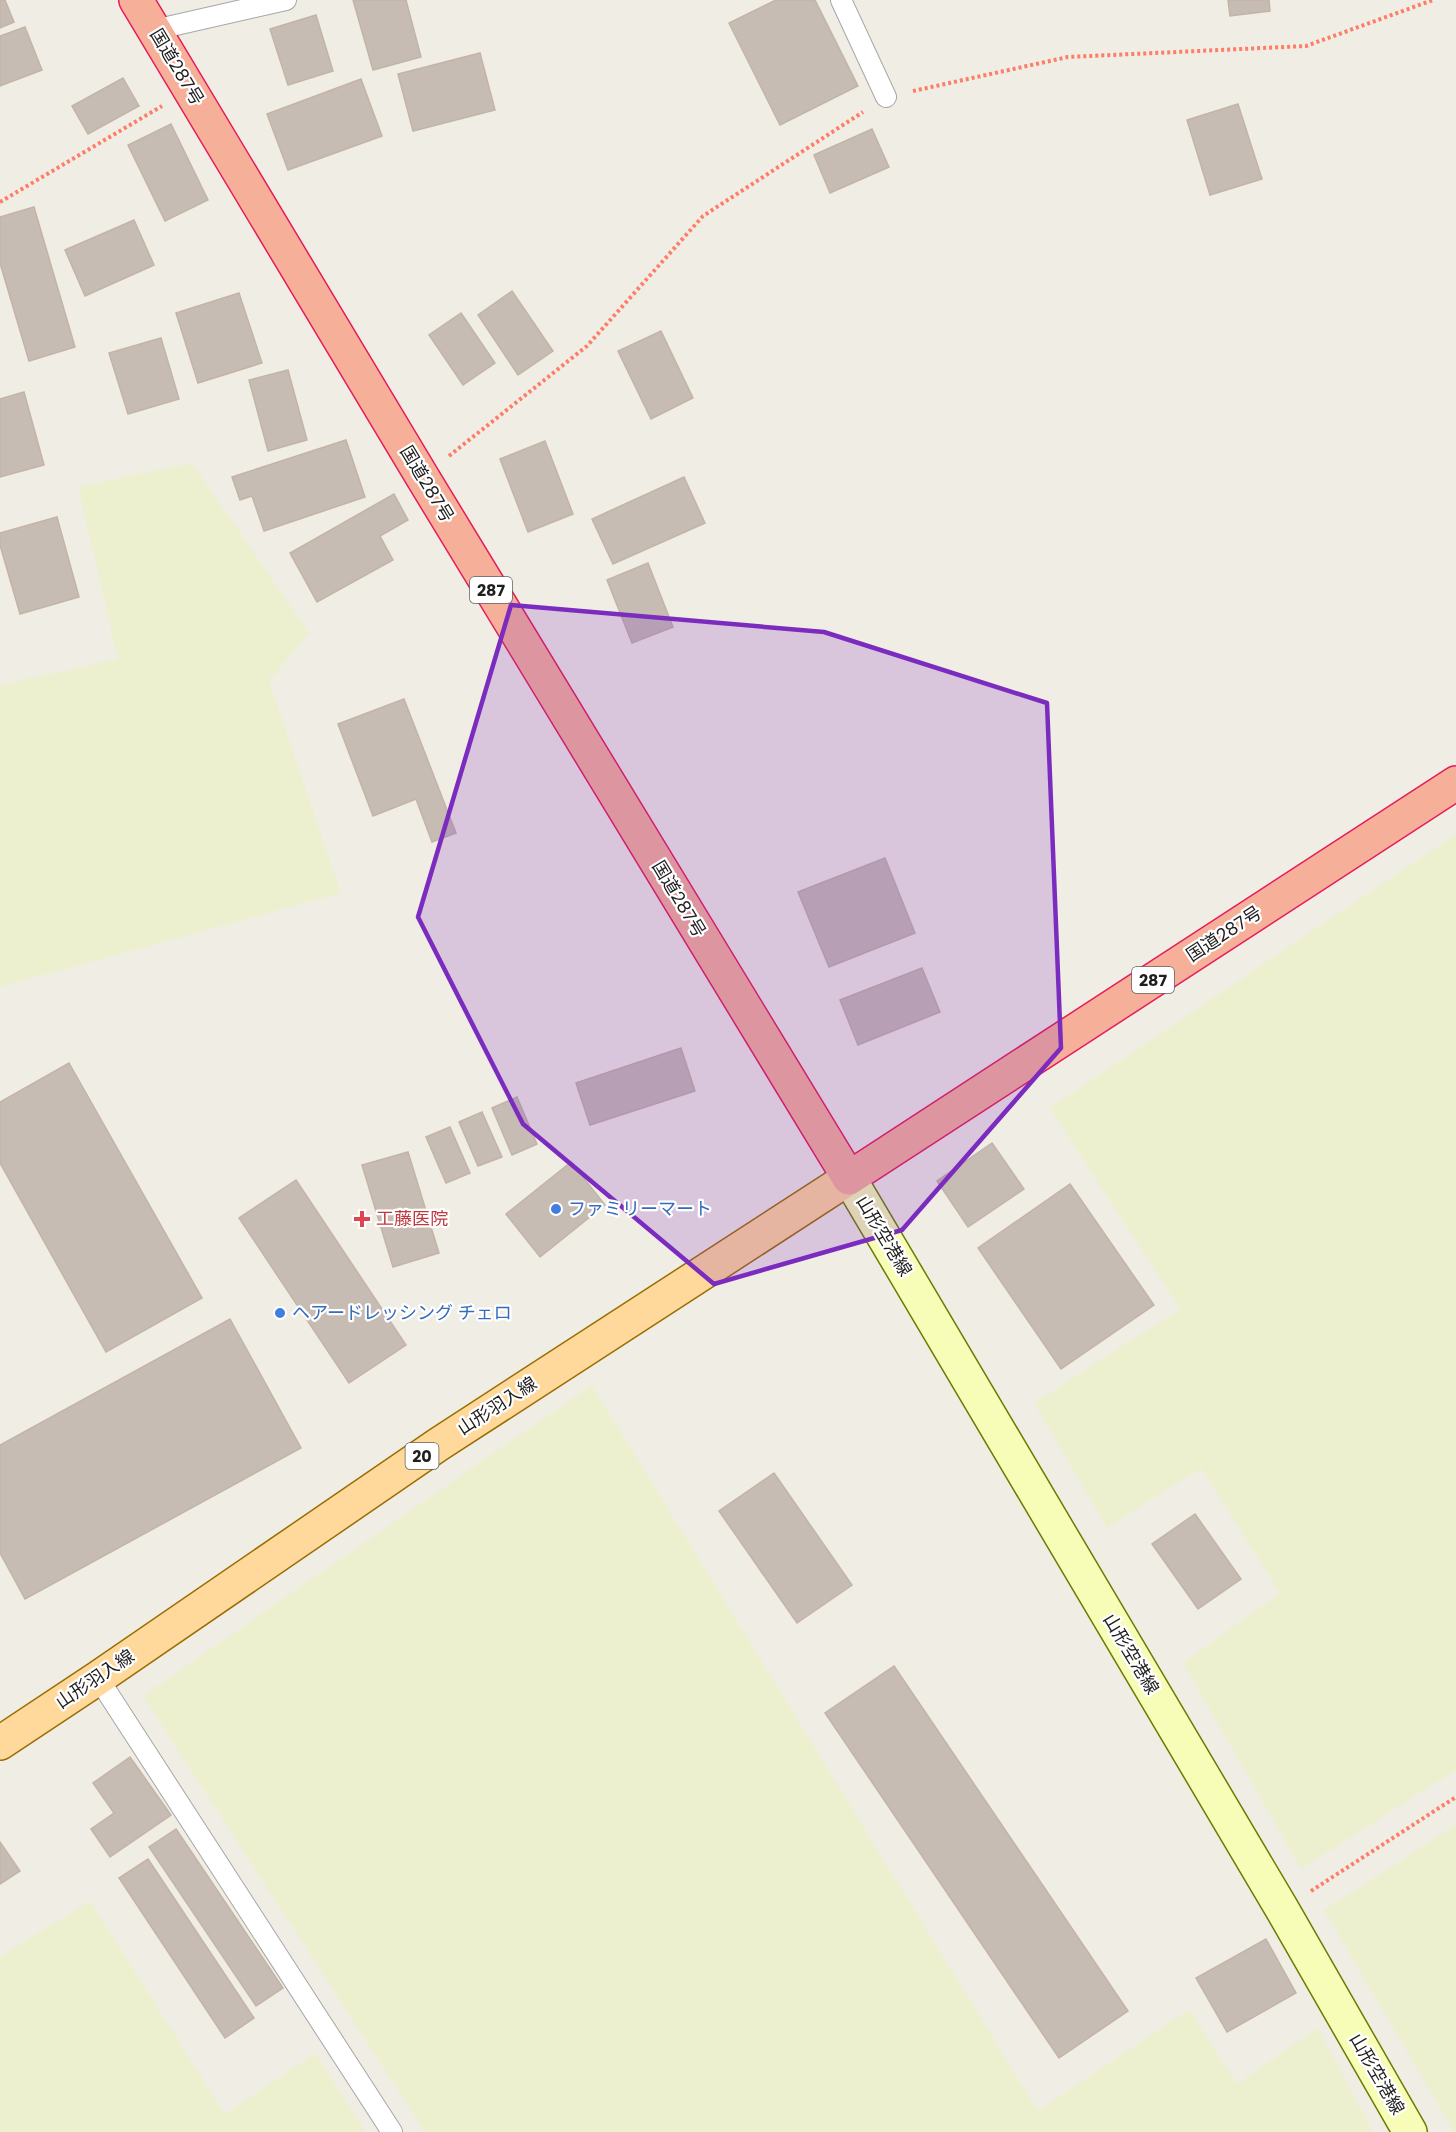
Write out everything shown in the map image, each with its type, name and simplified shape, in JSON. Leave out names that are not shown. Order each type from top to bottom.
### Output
[{"type":"highway","name":"国道287号","points":[[136,0],[423,478],[849,1178],[1456,783]]},
{"type":"main road","name":"山形羽入線","points":[[0,1743],[439,1444],[849,1178]]},
{"type":"main road","name":"山形空港線","points":[[849,1178],[1282,1909],[1410,2132]]},
{"type":"lane","points":[[154,30],[285,0]]},
{"type":"lane","points":[[841,0],[886,97]]},
{"type":"lane","points":[[98,1678],[392,2132]]},
{"type":"path","points":[[423,478],[587,345],[703,216],[886,97],[1068,57],[1306,46],[1432,0]]},
{"type":"path","points":[[0,202],[190,90]]},
{"type":"path","points":[[1282,1909],[1456,1797]]},
{"type":"highlighted area","points":[[511,605],[824,632],[1047,703],[1061,1048],[902,1230],[714,1284],[523,1124],[418,917]]},
{"type":"green space","points":[[192,463],[309,633],[269,681],[341,893],[0,987],[0,685],[118,659],[78,487]]},
{"type":"green space","points":[[1456,834],[1456,1770],[1301,1869],[1183,1663],[1280,1593],[1201,1468],[1107,1528],[1034,1403],[1180,1309],[1050,1108]]},
{"type":"green space","points":[[592,1385],[1038,2111],[1189,2009],[1237,2084],[1318,2028],[1373,2132],[425,2132],[143,1696]]},
{"type":"green space","points":[[1456,1825],[1456,2132],[1454,2132],[1324,1910]]},
{"type":"green space","points":[[90,1901],[225,2114],[315,2053],[366,2132],[0,2132],[0,1957]]},
{"type":"building","points":[[0,0],[5,0],[14,22],[0,28]]},
{"type":"building","points":[[353,0],[406,0],[421,57],[373,70]]},
{"type":"building","points":[[776,0],[815,0],[858,86],[780,125],[729,23]]},
{"type":"building","points":[[1228,0],[1269,0],[1270,11],[1230,16]]},
{"type":"building","points":[[316,15],[333,71],[288,85],[270,29]]},
{"type":"building","points":[[25,27],[42,70],[0,86],[0,36]]},
{"type":"building","points":[[480,53],[495,110],[413,131],[398,74]]},
{"type":"building","points":[[123,78],[139,106],[88,134],[72,106]]},
{"type":"building","points":[[361,79],[382,136],[288,170],[267,114]]},
{"type":"building","points":[[1238,104],[1262,179],[1210,195],[1187,120]]},
{"type":"building","points":[[171,124],[208,200],[165,221],[128,145]]},
{"type":"building","points":[[872,129],[889,167],[830,193],[814,155]]},
{"type":"building","points":[[34,207],[75,347],[29,361],[0,263],[0,217]]},
{"type":"building","points":[[134,220],[154,265],[85,296],[65,250]]},
{"type":"building","points":[[512,291],[553,351],[518,375],[478,315]]},
{"type":"building","points":[[239,293],[262,363],[198,383],[176,313]]},
{"type":"building","points":[[461,313],[495,363],[463,385],[429,335]]},
{"type":"building","points":[[661,331],[693,398],[651,419],[618,351]]},
{"type":"building","points":[[161,338],[179,399],[128,414],[109,353]]},
{"type":"building","points":[[288,370],[307,440],[268,451],[249,380]]},
{"type":"building","points":[[24,392],[44,465],[0,477],[0,399]]},
{"type":"building","points":[[346,440],[365,497],[264,531],[252,496],[240,500],[232,477]]},
{"type":"building","points":[[545,441],[573,514],[528,532],[500,459]]},
{"type":"building","points":[[684,477],[705,523],[613,564],[592,519]]},
{"type":"building","points":[[394,494],[408,520],[380,536],[393,560],[317,602],[290,553]]},
{"type":"building","points":[[57,517],[79,597],[20,614],[0,545],[0,533]]},
{"type":"building","points":[[648,563],[673,627],[632,643],[607,580]]},
{"type":"building","points":[[404,699],[456,833],[432,842],[416,799],[373,816],[338,724]]},
{"type":"building","points":[[885,858],[915,933],[829,967],[798,892]]},
{"type":"building","points":[[922,968],[940,1012],[858,1045],[840,1000]]},
{"type":"building","points":[[681,1048],[695,1091],[590,1125],[576,1083]]},
{"type":"building","points":[[69,1063],[202,1298],[106,1352],[0,1163],[0,1102]]},
{"type":"building","points":[[517,1097],[537,1144],[512,1155],[492,1108]]},
{"type":"building","points":[[482,1112],[502,1157],[478,1166],[459,1122]]},
{"type":"building","points":[[450,1127],[470,1173],[446,1183],[426,1137]]},
{"type":"building","points":[[992,1143],[1024,1189],[968,1227],[937,1181]]},
{"type":"building","points":[[408,1152],[439,1253],[393,1267],[362,1165]]},
{"type":"building","name":"ファミリーマート","points":[[571,1162],[605,1205],[540,1257],[506,1214]]},
{"type":"building","points":[[296,1180],[406,1345],[349,1383],[239,1218]]},
{"type":"building","points":[[1070,1184],[1154,1305],[1061,1369],[978,1248]]},
{"type":"building","points":[[230,1319],[301,1448],[25,1599],[0,1553],[0,1445]]},
{"type":"building","points":[[774,1473],[852,1585],[797,1623],[719,1511]]},
{"type":"building","points":[[1195,1514],[1241,1579],[1198,1609],[1152,1544]]},
{"type":"building","points":[[894,1666],[1128,2011],[1059,2058],[825,1713]]},
{"type":"building","points":[[130,1757],[171,1815],[110,1857],[91,1829],[114,1813],[93,1783]]},
{"type":"building","points":[[176,1829],[283,1988],[256,2006],[149,1847]]},
{"type":"building","points":[[0,1842],[20,1871],[0,1884]]},
{"type":"building","points":[[148,1859],[254,2018],[225,2038],[119,1878]]},
{"type":"building","points":[[1266,1939],[1296,1993],[1227,2032],[1196,1978]]},
{"type":"place","name":"ファミリーマート","points":[[556,1209]]},
{"type":"place","name":"工藤医院","points":[[362,1219]]},
{"type":"place","name":"ヘアードレッシング チェロ","points":[[280,1313]]}]
